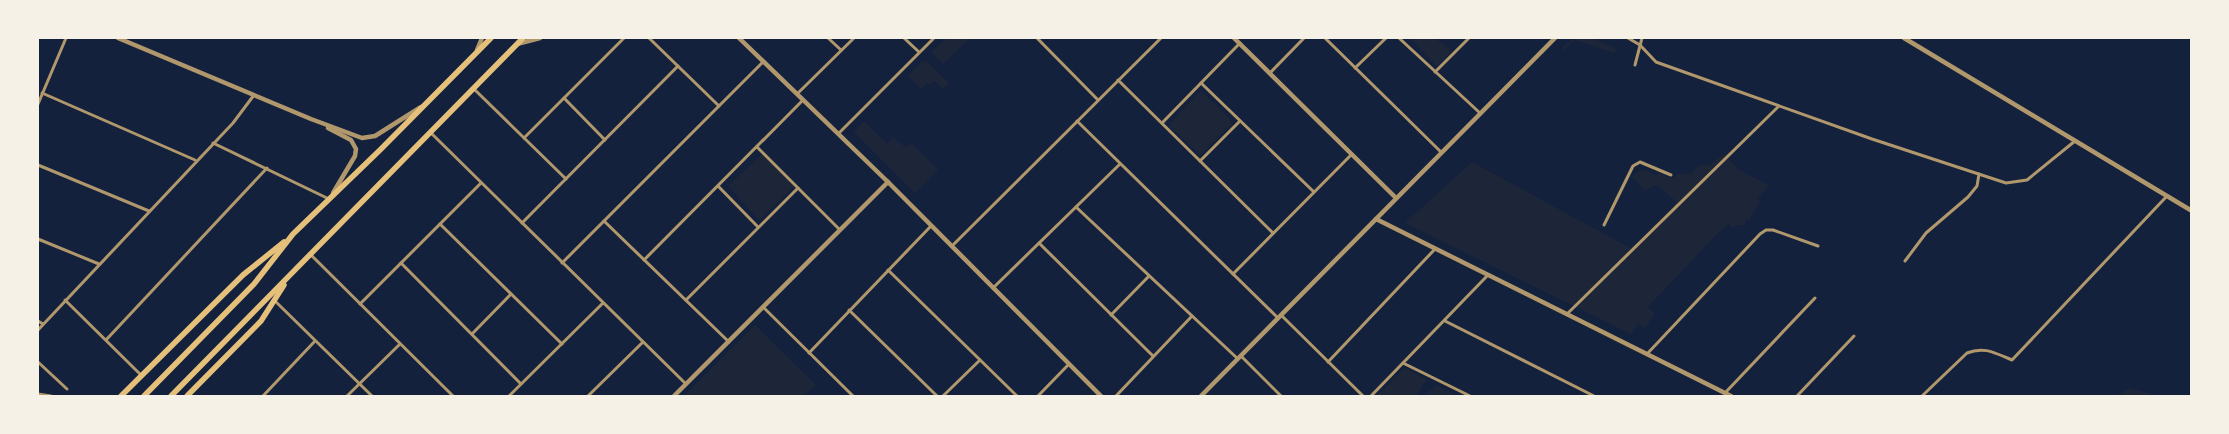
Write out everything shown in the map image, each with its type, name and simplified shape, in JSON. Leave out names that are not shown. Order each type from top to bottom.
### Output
[{"type":"highway","points":[[121,395],[243,275],[293,234],[330,199],[491,38]]},
{"type":"highway","points":[[171,396],[524,38]]},
{"type":"highway","points":[[144,396],[254,284],[293,234]]},
{"type":"highway","points":[[187,396],[261,321],[288,278]]},
{"type":"street","points":[[38,104],[66,38]]},
{"type":"street","points":[[118,38],[129,40],[311,119],[358,136],[370,138],[428,102]]},
{"type":"street","points":[[476,53],[482,38]]},
{"type":"street","points":[[517,44],[540,38]]},
{"type":"street","points":[[524,138],[624,38]]},
{"type":"street","points":[[649,38],[719,106]]},
{"type":"street","points":[[739,38],[888,182],[1101,396]]},
{"type":"street","points":[[828,38],[841,50]]},
{"type":"street","points":[[797,94],[854,38]]},
{"type":"street","points":[[904,38],[920,52]]},
{"type":"street","points":[[838,134],[934,38]]},
{"type":"street","points":[[1037,38],[1098,100]]},
{"type":"street","points":[[952,246],[1160,38]]},
{"type":"street","points":[[1234,38],[1396,198]]},
{"type":"street","points":[[1270,73],[1304,38]]},
{"type":"street","points":[[1325,38],[1441,152]]},
{"type":"street","points":[[1355,68],[1386,38]]},
{"type":"street","points":[[1398,38],[1480,114]]},
{"type":"street","points":[[1435,72],[1469,38]]},
{"type":"street","points":[[1201,396],[1555,38]]},
{"type":"street","points":[[1628,38],[1640,45],[1656,62],[1872,139],[2006,183],[2027,180],[2075,141]]},
{"type":"street","points":[[1635,65],[1642,38]]},
{"type":"street","points":[[1904,38],[2192,211]]},
{"type":"street","points":[[1162,123],[1240,43]]},
{"type":"street","points":[[562,263],[764,61]]},
{"type":"street","points":[[522,223],[678,66]]},
{"type":"street","points":[[1118,80],[1273,233]]},
{"type":"street","points":[[1201,83],[1314,192]]},
{"type":"street","points":[[473,88],[566,179]]},
{"type":"street","points":[[42,93],[196,160]]},
{"type":"street","points":[[38,330],[240,114],[254,95]]},
{"type":"street","points":[[564,98],[605,140]]},
{"type":"street","points":[[644,260],[804,100]]},
{"type":"street","points":[[1567,314],[1779,106]]},
{"type":"street","points":[[212,143],[330,199],[355,156],[356,149],[351,140],[311,119]]},
{"type":"street","points":[[1077,121],[1233,274],[1363,396]]},
{"type":"street","points":[[1200,161],[1240,121]]},
{"type":"street","points":[[430,132],[686,385]]},
{"type":"street","points":[[757,146],[840,230]]},
{"type":"street","points":[[1233,274],[1352,154]]},
{"type":"street","points":[[1604,224],[1632,166],[1636,163],[1640,162],[1671,175]]},
{"type":"street","points":[[992,288],[1120,164]]},
{"type":"street","points":[[38,165],[149,211]]},
{"type":"street","points":[[106,340],[267,168]]},
{"type":"street","points":[[1905,261],[1926,232],[1968,197],[1977,186],[1978,174]]},
{"type":"street","points":[[674,396],[888,182]]},
{"type":"street","points":[[360,304],[481,183]]},
{"type":"street","points":[[718,186],[758,228]]},
{"type":"street","points":[[686,300],[798,188]]},
{"type":"street","points":[[1922,396],[1967,353],[1983,348],[2012,360],[2167,196]]},
{"type":"street","points":[[1076,207],[1192,316],[1281,396]]},
{"type":"street","points":[[1376,219],[1731,396]]},
{"type":"street","points":[[604,221],[729,342]]},
{"type":"street","points":[[440,224],[562,344]]},
{"type":"street","points":[[808,353],[931,226]]},
{"type":"street","points":[[1647,355],[1760,234],[1766,230],[1773,230],[1818,246]]},
{"type":"street","points":[[38,240],[99,264]]},
{"type":"street","points":[[1039,243],[1153,356]]},
{"type":"street","points":[[1328,362],[1435,249]]},
{"type":"street","points":[[310,254],[453,396]]},
{"type":"street","points":[[401,263],[521,384]]},
{"type":"street","points":[[888,270],[1017,396]]},
{"type":"street","points":[[1111,315],[1149,276]]},
{"type":"street","points":[[1371,396],[1488,276]]},
{"type":"street","points":[[472,334],[511,294]]},
{"type":"street","points":[[1725,393],[1815,298]]},
{"type":"street","points":[[65,300],[141,375]]},
{"type":"street","points":[[275,300],[372,396]]},
{"type":"street","points":[[509,396],[603,303]]},
{"type":"street","points":[[763,308],[853,396]]},
{"type":"street","points":[[849,310],[938,396]]},
{"type":"street","points":[[1116,396],[1192,316]]},
{"type":"street","points":[[38,321],[43,324]]},
{"type":"street","points":[[1445,321],[1594,396]]},
{"type":"street","points":[[1797,396],[1854,336]]},
{"type":"street","points":[[263,396],[316,341]]},
{"type":"street","points":[[588,396],[643,342]]},
{"type":"street","points":[[347,396],[400,344]]},
{"type":"street","points":[[943,396],[980,360]]},
{"type":"street","points":[[38,362],[67,389]]},
{"type":"street","points":[[1403,363],[1470,396]]},
{"type":"street","points":[[1038,396],[1069,364]]},
{"type":"street","points":[[38,394],[51,396]]},
{"type":"shaded area","points":[[947,38],[970,38],[943,64],[931,52]]},
{"type":"shaded area","points":[[1409,38],[1435,38],[1450,48],[1449,54],[1437,66]]},
{"type":"shaded area","points":[[1575,38],[1595,38],[1614,47],[1616,51],[1614,53],[1575,40],[1563,51],[1563,46]]},
{"type":"shaded area","points":[[922,61],[927,62],[949,83],[943,89],[934,81],[930,85],[927,83],[921,89],[908,76]]},
{"type":"shaded area","points":[[1202,92],[1230,119],[1232,126],[1228,127],[1202,154],[1199,154],[1170,127],[1170,124],[1198,93]]},
{"type":"shaded area","points":[[864,121],[887,144],[893,137],[906,148],[912,143],[938,170],[915,193],[854,132]]},
{"type":"shaded area","points":[[763,153],[794,187],[759,220],[728,186]]},
{"type":"shaded area","points":[[1724,154],[1739,170],[1769,185],[1757,199],[1760,202],[1749,221],[1745,220],[1745,225],[1737,225],[1733,228],[1728,224],[1717,234],[1648,307],[1655,313],[1645,328],[1638,324],[1631,334],[1405,223],[1472,162],[1632,249],[1677,202],[1656,185],[1645,191],[1632,177],[1643,170],[1656,175],[1659,173],[1674,179],[1677,174],[1691,174],[1700,165],[1709,165]]},
{"type":"shaded area","points":[[755,325],[816,385],[804,396],[684,396]]},
{"type":"shaded area","points":[[1405,368],[1427,380],[1416,396],[1376,396]]},
{"type":"shaded area","points":[[1437,385],[1454,394],[1451,396],[1430,396],[1427,393]]},
{"type":"shaded area","points":[[2129,388],[2159,396],[2117,396]]}]
